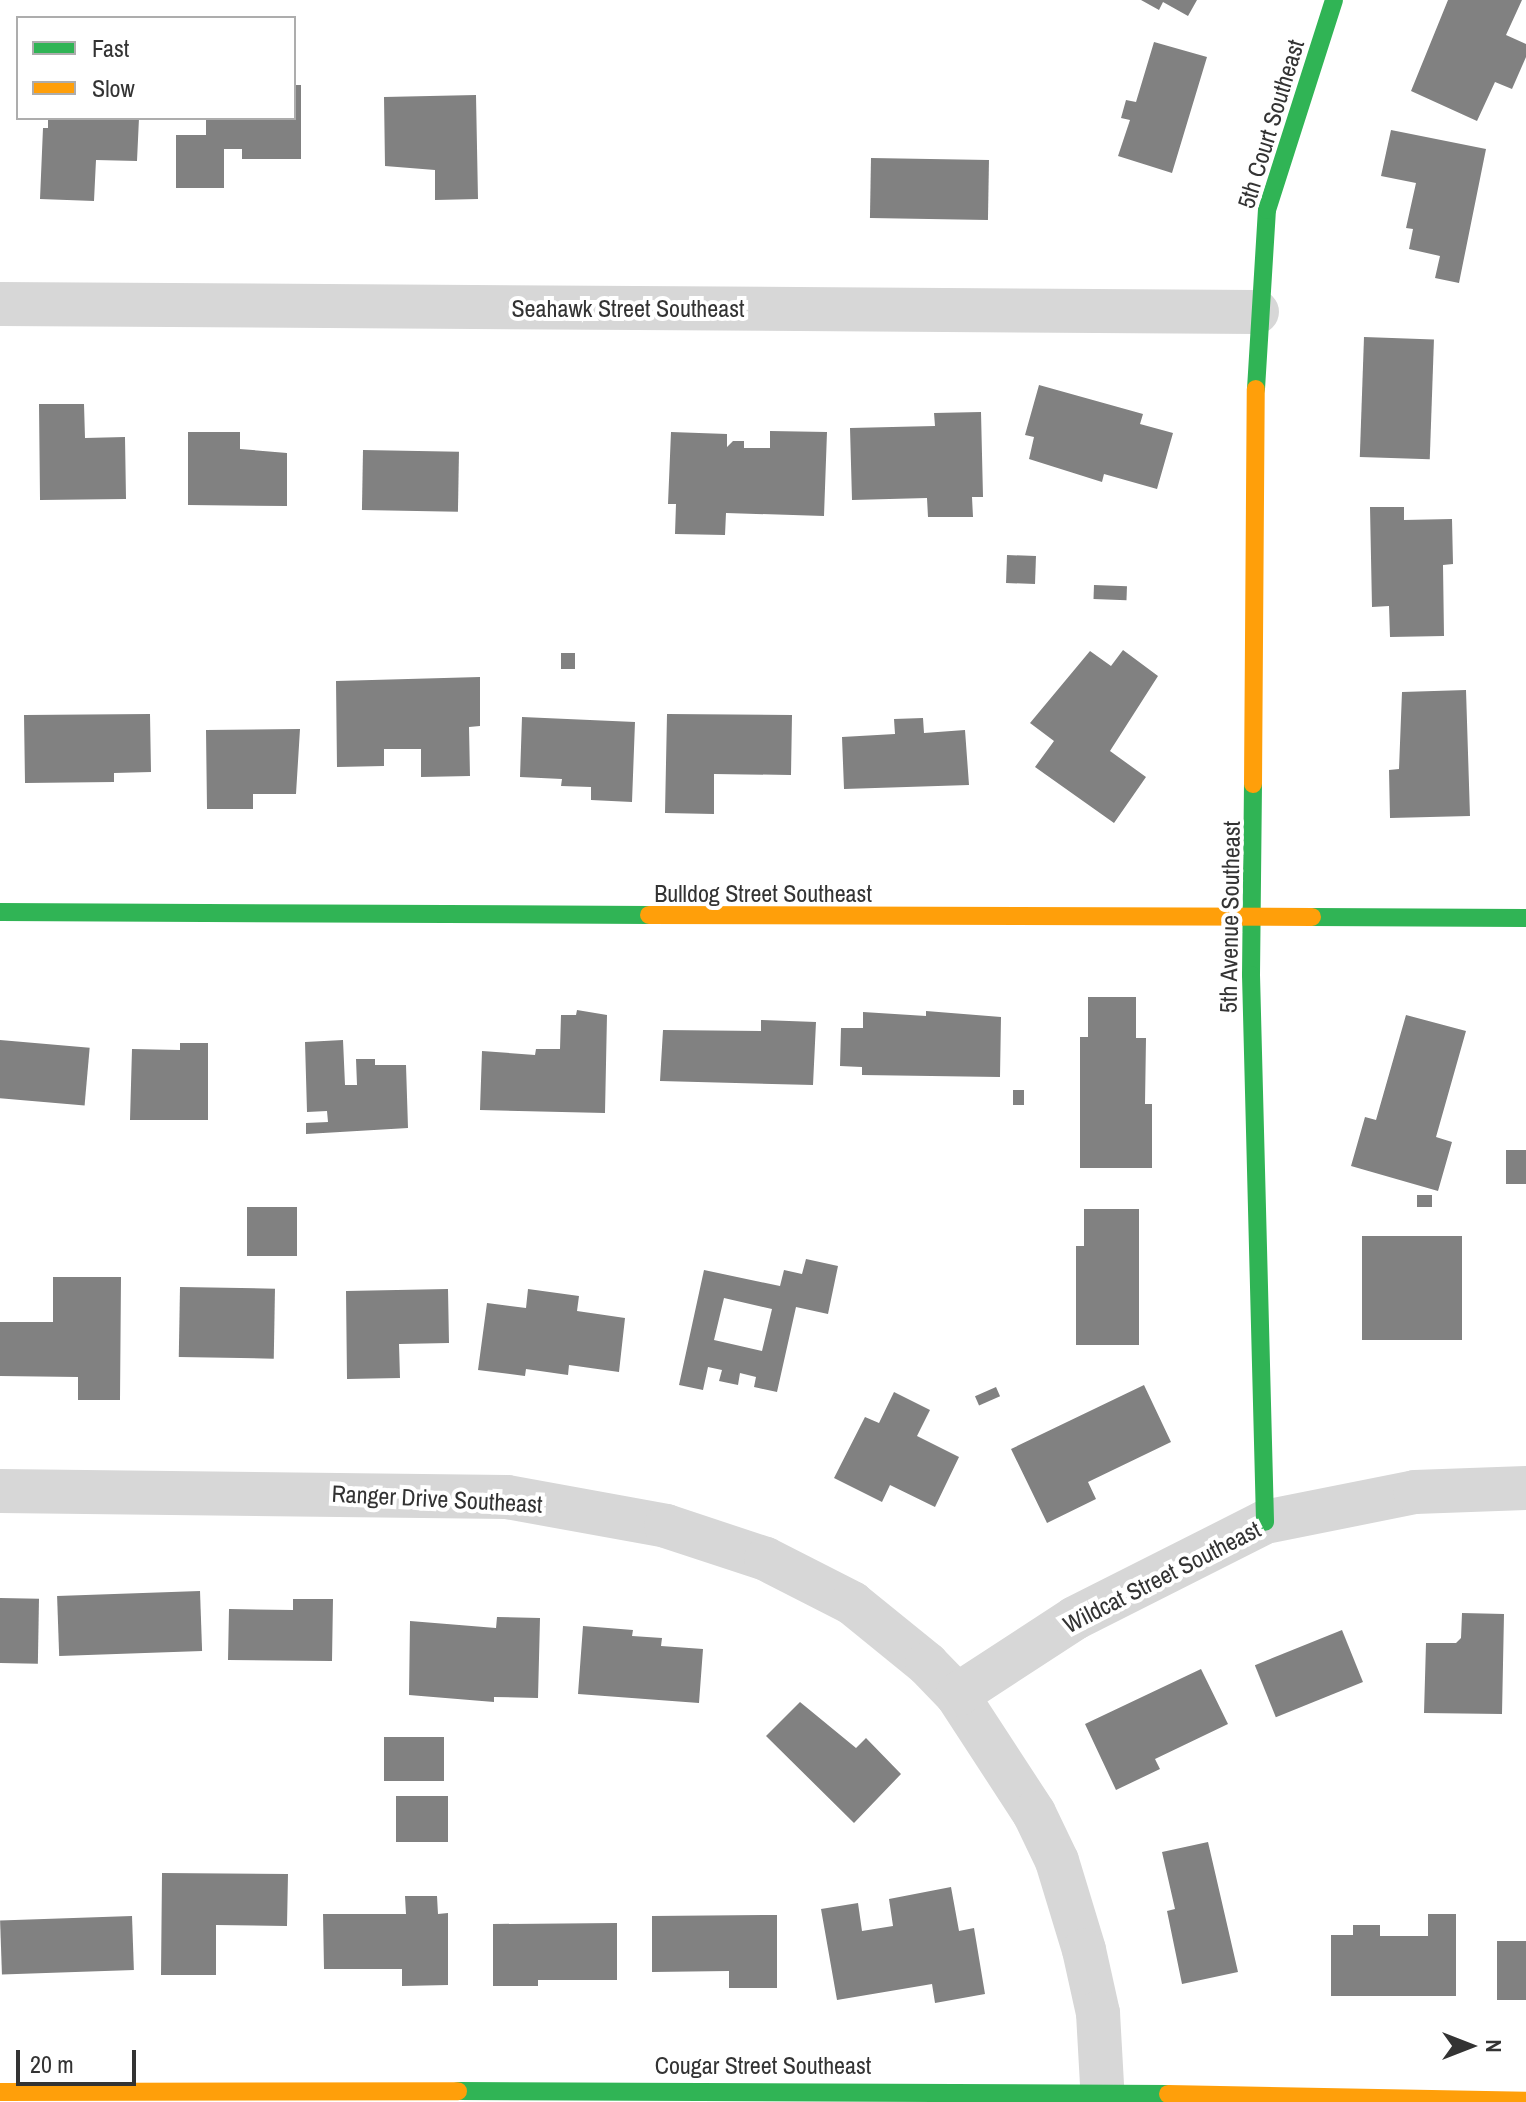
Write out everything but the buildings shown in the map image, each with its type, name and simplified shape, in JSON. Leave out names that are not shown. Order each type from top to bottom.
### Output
[{"type":"street","name":"5th Court Southeast","points":[[1257,312],[1267,210],[1334,0]]},
{"type":"street","name":"Seahawk Street Southeast","points":[[0,304],[1257,312]]},
{"type":"street","name":"5th Avenue Southeast","points":[[1257,312],[1253,917],[1265,1522]]},
{"type":"street","name":"Bulldog Street Southeast","points":[[0,912],[1526,918]]},
{"type":"street","name":"Wildcat Street Southeast","points":[[957,1695],[1075,1618],[1265,1522],[1415,1492],[1526,1488]]},
{"type":"street","name":"Ranger Drive Southeast","points":[[0,1491],[395,1493],[507,1497],[615,1513],[766,1559],[852,1603],[927,1664],[957,1695],[1003,1759],[1057,1861],[1098,2013],[1103,2097]]},
{"type":"street","name":"Cougar Street Southeast","points":[[0,2092],[1526,2101]]},
{"type":"traffic: fast","points":[[1256,389],[1267,210],[1334,0]]},
{"type":"traffic: fast","points":[[1253,784],[1251,975],[1265,1522]]},
{"type":"traffic: fast","points":[[0,912],[649,915]]},
{"type":"traffic: fast","points":[[1312,917],[1526,918]]},
{"type":"traffic: fast","points":[[458,2091],[1168,2094]]},
{"type":"traffic: slow","points":[[1253,784],[1256,389]]},
{"type":"traffic: slow","points":[[649,915],[1312,917]]},
{"type":"traffic: slow","points":[[0,2092],[458,2091]]},
{"type":"traffic: slow","points":[[1168,2094],[1526,2101]]}]
